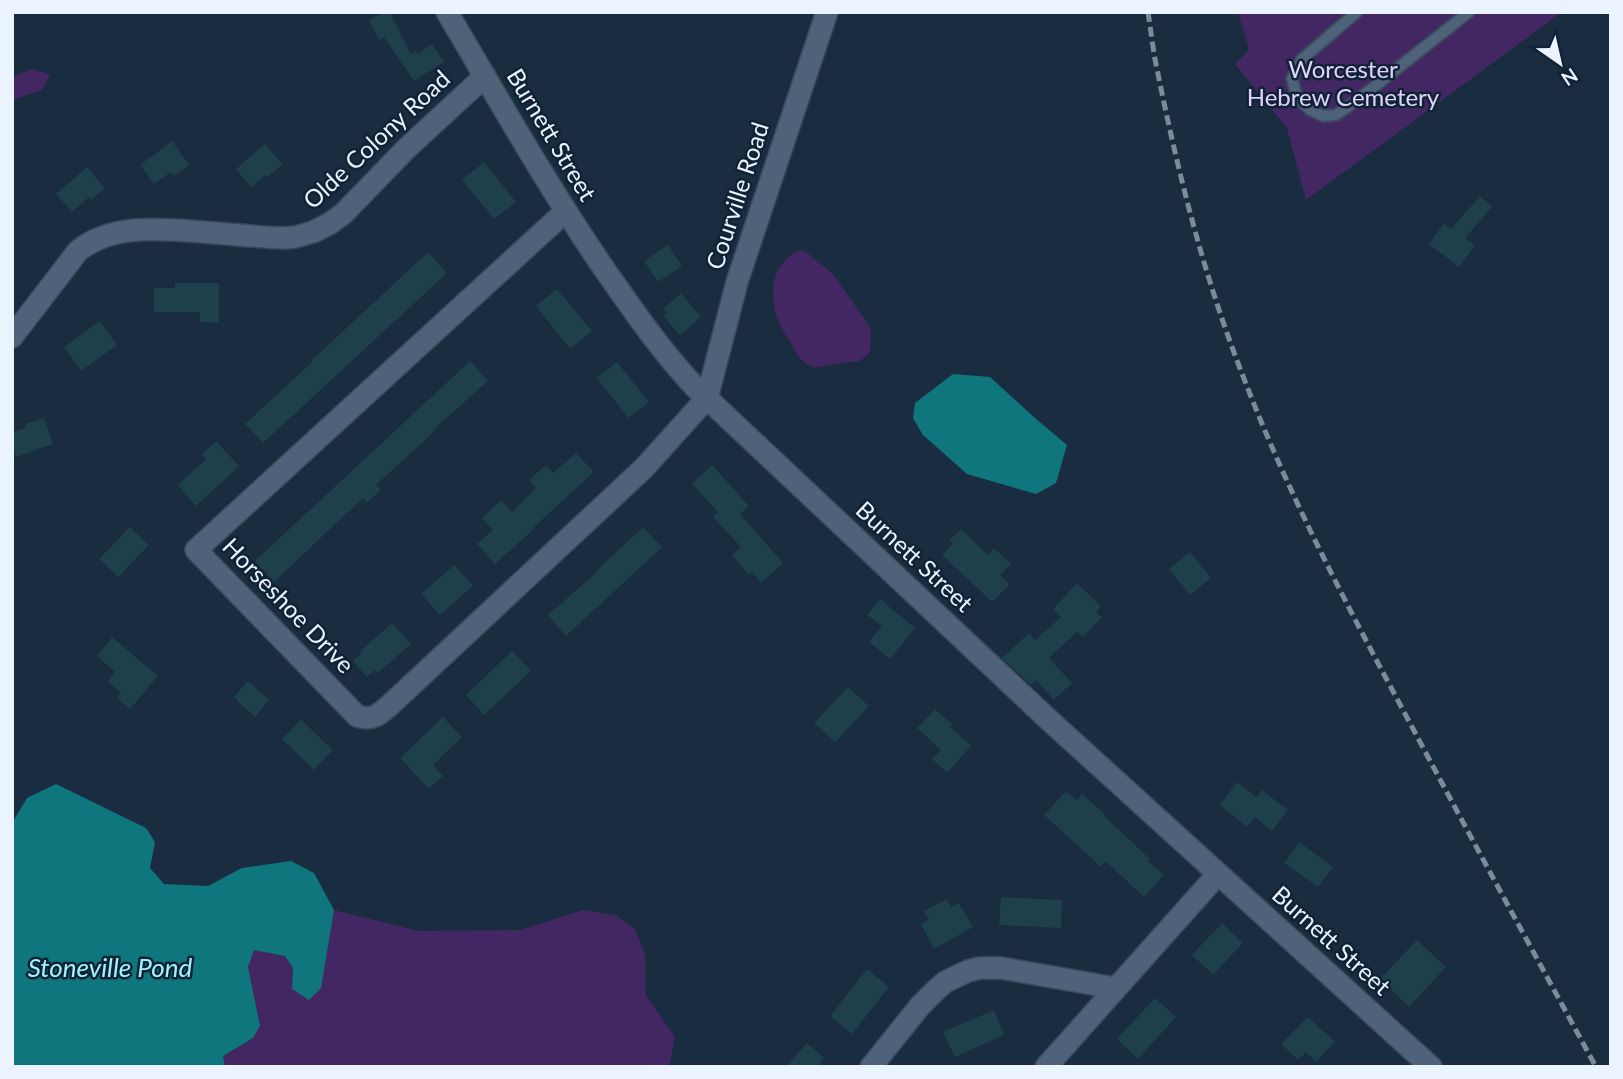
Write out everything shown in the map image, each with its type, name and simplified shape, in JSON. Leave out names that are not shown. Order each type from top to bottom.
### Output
[{"type":"street","name":"Burnett Street","points":[[447,12],[565,211],[662,350],[706,398],[1049,720],[1431,1067]]},
{"type":"street","name":"Courville Road","points":[[706,398],[737,282],[827,12]]},
{"type":"street","name":"Olde Colony Road","points":[[12,337],[78,251],[100,238],[151,228],[284,238],[304,236],[321,229],[343,214],[407,148],[485,76]]},
{"type":"street","name":"Horseshoe Drive","points":[[565,211],[196,550],[352,712],[372,718],[384,710],[644,468],[706,398]]},
{"type":"street","points":[[1046,1067],[1218,874]]},
{"type":"street","points":[[871,1067],[928,998],[945,982],[968,971],[1001,968],[1115,988]]},
{"type":"lane","points":[[1357,12],[1302,59],[1292,79],[1297,97],[1310,110],[1323,116],[1336,115],[1356,101],[1469,12]]},
{"type":"green space","name":"Worcester Hebrew Cemetery","points":[[1238,12],[1562,12],[1306,200],[1287,128],[1235,64],[1249,50]]},
{"type":"green space","points":[[33,69],[50,75],[42,90],[12,100],[12,77]]},
{"type":"green space","points":[[798,251],[805,251],[833,274],[868,324],[871,331],[870,352],[860,361],[817,367],[808,365],[798,356],[782,328],[773,303],[774,282],[782,264]]},
{"type":"green space","points":[[334,910],[419,931],[520,930],[583,910],[616,915],[635,929],[645,955],[646,995],[675,1037],[670,1063],[665,1067],[225,1067],[223,1056],[253,1038],[260,1026],[248,967],[254,949],[285,956],[293,968],[292,989],[321,987]]},
{"type":"water","points":[[953,374],[990,377],[1067,445],[1056,483],[1036,494],[967,474],[923,435],[913,418],[915,403]]},
{"type":"water","name":"Stoneville Pond","points":[[56,784],[146,828],[155,842],[150,868],[164,884],[208,886],[242,868],[291,861],[314,873],[334,910],[321,988],[309,1000],[292,989],[293,968],[285,956],[254,950],[248,967],[260,1026],[253,1038],[223,1056],[225,1067],[12,1067],[12,823],[27,798]]},
{"type":"building","points":[[390,12],[411,55],[415,51],[418,54],[432,44],[444,62],[414,81],[384,37],[379,40],[369,20]]},
{"type":"building","points":[[172,141],[189,165],[174,176],[171,172],[154,184],[140,165]]},
{"type":"building","points":[[265,144],[283,165],[251,187],[236,169]]},
{"type":"building","points":[[484,162],[516,202],[494,219],[462,180]]},
{"type":"building","points":[[87,167],[105,188],[91,200],[89,197],[72,212],[56,194]]},
{"type":"building","points":[[1480,196],[1492,207],[1465,238],[1475,245],[1459,267],[1429,244],[1444,223],[1451,229]]},
{"type":"building","points":[[668,245],[682,266],[658,282],[644,261]]},
{"type":"building","points":[[428,252],[447,273],[263,443],[245,424]]},
{"type":"building","points":[[175,283],[219,283],[219,323],[200,322],[200,312],[154,312],[154,288],[175,288]]},
{"type":"building","points":[[557,289],[592,331],[570,349],[536,306]]},
{"type":"building","points":[[681,293],[701,317],[680,335],[663,316],[667,314],[663,309]]},
{"type":"building","points":[[100,321],[117,345],[81,371],[64,347]]},
{"type":"building","points":[[470,361],[488,381],[376,485],[381,490],[367,503],[363,498],[274,582],[255,561]]},
{"type":"building","points":[[617,362],[649,402],[628,418],[597,378]]},
{"type":"building","points":[[44,418],[53,444],[16,457],[12,447],[12,432],[26,428],[25,424]]},
{"type":"building","points":[[216,441],[239,466],[196,506],[178,485],[206,459],[202,454]]},
{"type":"building","points":[[576,453],[594,472],[495,564],[477,544],[493,530],[482,518],[501,500],[512,512],[536,488],[529,480],[546,465],[553,473]]},
{"type":"building","points":[[712,465],[749,506],[740,514],[783,563],[761,583],[752,572],[749,575],[732,555],[741,547],[713,517],[718,512],[692,484]]},
{"type":"building","points":[[130,527],[149,545],[118,577],[99,559]]},
{"type":"building","points":[[643,527],[662,547],[566,636],[548,615]]},
{"type":"building","points":[[961,529],[988,555],[994,548],[1011,564],[1000,575],[1010,584],[992,602],[942,555],[953,544],[949,540]]},
{"type":"building","points":[[1190,552],[1211,578],[1190,595],[1169,569]]},
{"type":"building","points":[[454,565],[473,586],[440,615],[421,594]]},
{"type":"building","points":[[1077,583],[1101,606],[1096,612],[1102,617],[1083,637],[1077,632],[1049,658],[1072,683],[1054,700],[1036,680],[1031,685],[1002,658],[1029,633],[1035,640],[1061,617],[1053,609]]},
{"type":"building","points":[[880,599],[915,628],[890,659],[869,642],[882,626],[867,615]]},
{"type":"building","points":[[392,623],[411,644],[378,673],[375,670],[367,677],[353,661],[362,653],[360,651]]},
{"type":"building","points":[[112,637],[158,676],[130,709],[117,698],[121,693],[108,681],[115,672],[97,656]]},
{"type":"building","points":[[512,651],[531,671],[484,715],[466,695]]},
{"type":"building","points":[[248,681],[269,700],[255,717],[234,697]]},
{"type":"building","points":[[848,687],[869,706],[835,742],[814,723]]},
{"type":"building","points":[[935,709],[971,746],[947,773],[932,759],[941,750],[917,728]]},
{"type":"building","points":[[443,717],[462,737],[433,765],[443,776],[429,789],[400,758]]},
{"type":"building","points":[[301,720],[333,750],[314,770],[282,739]]},
{"type":"building","points":[[1237,782],[1256,797],[1262,790],[1288,810],[1272,831],[1255,817],[1247,827],[1220,805]]},
{"type":"building","points":[[1066,791],[1077,800],[1082,794],[1164,875],[1144,897],[1105,861],[1101,867],[1044,815]]},
{"type":"building","points":[[1299,842],[1333,867],[1318,887],[1284,863]]},
{"type":"building","points":[[1001,897],[1062,900],[1061,928],[999,925]]},
{"type":"building","points":[[947,899],[951,907],[959,903],[973,927],[934,949],[921,924],[929,920],[924,911]]},
{"type":"building","points":[[1222,923],[1243,943],[1213,975],[1192,955]]},
{"type":"building","points":[[1417,940],[1446,967],[1409,1007],[1380,979]]},
{"type":"building","points":[[867,969],[889,987],[852,1034],[830,1016]]},
{"type":"building","points":[[1155,998],[1176,1017],[1138,1059],[1117,1039]]},
{"type":"building","points":[[994,1010],[1004,1035],[955,1057],[943,1032]]},
{"type":"building","points":[[1308,1017],[1335,1042],[1316,1062],[1306,1052],[1298,1060],[1281,1044]]},
{"type":"building","points":[[807,1043],[824,1058],[817,1067],[786,1067]]},
{"type":"railway","points":[[1148,12],[1165,108],[1193,224],[1229,339],[1280,466],[1343,596],[1596,1067]]}]
